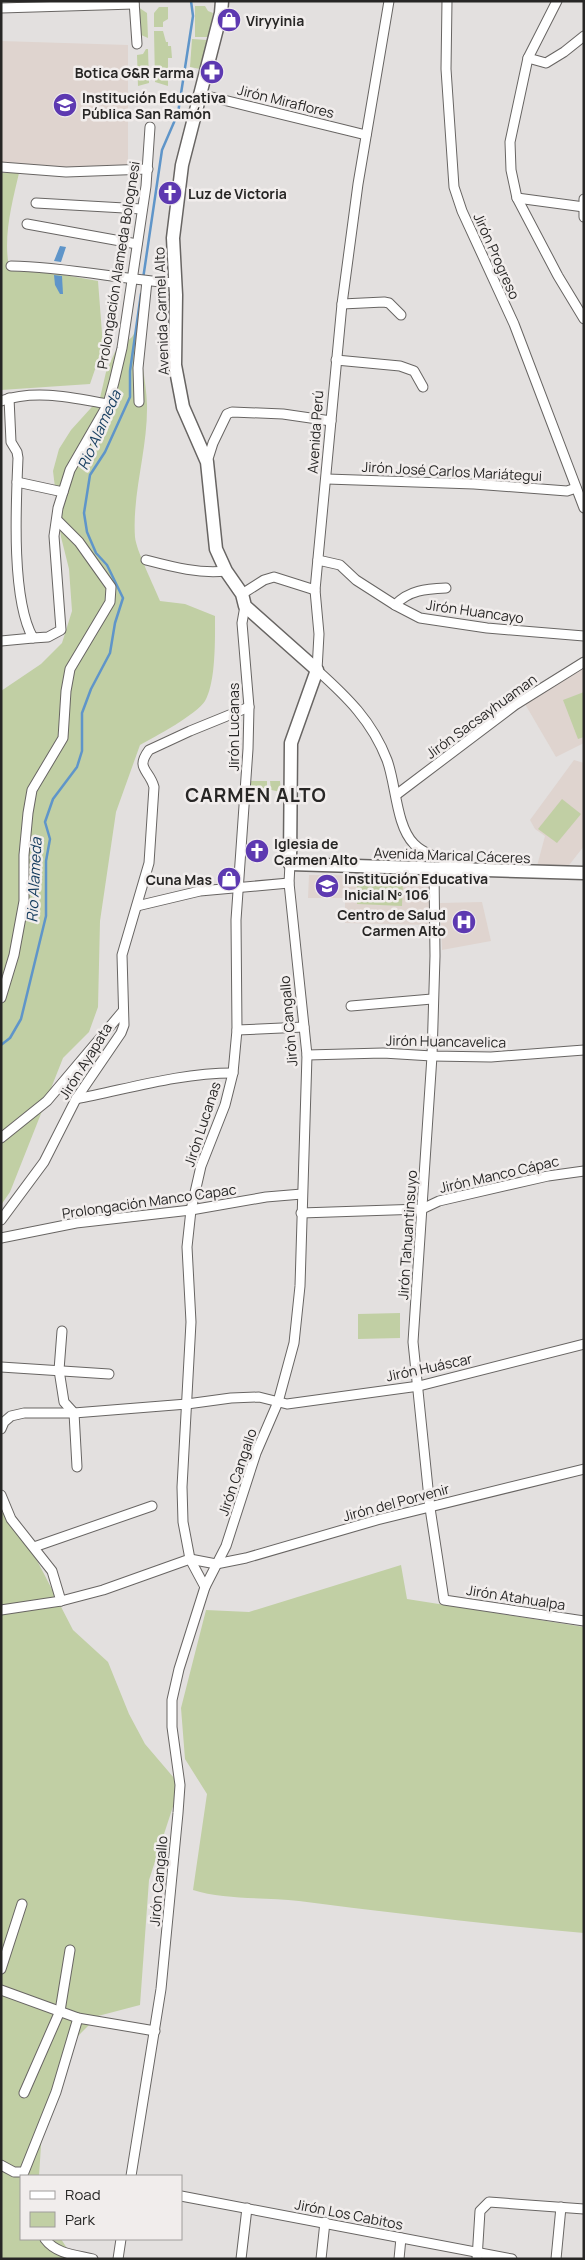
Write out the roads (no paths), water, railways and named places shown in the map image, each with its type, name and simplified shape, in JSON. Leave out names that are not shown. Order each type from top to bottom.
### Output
[{"type":"street","name":"Avenida Carmel Alto","points":[[222,1],[221,13],[199,94],[178,188],[173,238],[177,373],[183,407],[207,462],[216,549],[226,571],[244,600],[317,670]]},
{"type":"street","name":"Avenida Perú","points":[[290,864],[290,743],[317,670],[319,634],[315,590],[327,479],[330,421],[342,304],[366,135],[389,1]]},
{"type":"street","name":"Jirón Progreso","points":[[448,1],[446,68],[454,187],[478,248],[514,324],[584,508]]},
{"type":"street","points":[[557,1],[528,58],[510,142],[510,170],[517,198],[584,319]]},
{"type":"street","points":[[1,8],[134,3],[137,44]]},
{"type":"street","points":[[528,58],[546,63],[584,36]]},
{"type":"street","name":"Jirón Miraflores","points":[[199,94],[366,135]]},
{"type":"street","name":"Prolongación Alameda Bolognesi","points":[[33,638],[48,637],[61,630],[54,536],[58,508],[70,470],[108,404],[122,348],[148,169],[150,127]]},
{"type":"street","points":[[1,167],[66,172],[148,169]]},
{"type":"street","points":[[517,198],[583,207]]},
{"type":"street","points":[[584,199],[584,217]]},
{"type":"street","points":[[36,203],[142,210]]},
{"type":"street","points":[[27,224],[136,244]]},
{"type":"street","points":[[11,266],[45,267],[133,280],[174,283]]},
{"type":"street","points":[[139,402],[138,368],[146,281]]},
{"type":"street","points":[[342,304],[384,302],[401,314]]},
{"type":"street","points":[[336,360],[400,366],[414,371],[423,386]]},
{"type":"street","points":[[1,641],[33,638],[28,630],[16,560],[18,452],[11,442],[5,399],[46,395],[108,404]]},
{"type":"street","points":[[207,462],[213,443],[227,414],[282,414],[330,421]]},
{"type":"street","name":"Jirón José Carlos Mariátegui","points":[[327,479],[474,484],[568,491],[576,488]]},
{"type":"street","points":[[17,482],[63,492]]},
{"type":"street","points":[[1,998],[14,955],[24,901],[26,838],[32,790],[40,773],[59,747],[63,738],[66,691],[70,669],[110,602],[111,595],[111,587],[79,542],[57,520]]},
{"type":"street","points":[[146,560],[210,573],[226,571]]},
{"type":"street","name":"Jirón Huancayo","points":[[318,560],[340,565],[356,580],[395,605],[420,618],[488,628],[584,636]]},
{"type":"street","points":[[244,600],[264,580],[274,577],[315,590]]},
{"type":"street","points":[[395,605],[403,596],[415,591],[446,588]]},
{"type":"street","name":"Jirón Lucanas","points":[[205,1587],[190,1559],[183,1522],[182,1487],[191,1322],[187,1247],[191,1210],[201,1166],[224,1105],[232,1074],[237,1030],[238,887],[244,817],[248,707],[242,623],[244,600]]},
{"type":"street","name":"Jirón Sacsayhuaman","points":[[396,795],[515,705],[584,662]]},
{"type":"street","points":[[317,670],[353,702],[378,739],[388,762],[403,823],[409,838],[433,857],[462,864],[479,871]]},
{"type":"street","name":"Jirón Ayapata","points":[[1,1220],[44,1162],[76,1099],[121,1033],[124,1025],[122,955],[149,863],[154,787],[151,777],[143,770],[142,763],[145,756],[150,750],[190,730],[248,707]]},
{"type":"street","name":"Avenida Marical Cáceres","points":[[290,864],[584,874]]},
{"type":"street","name":"Jirón Cangallo","points":[[131,2175],[155,2031],[169,1916],[178,1813],[180,1785],[172,1728],[172,1700],[179,1669],[205,1587],[226,1546],[256,1453],[278,1402],[294,1343],[300,1286],[307,1055],[289,883],[290,864]]},
{"type":"street","name":"Jirón Tahuantinsuyo","points":[[434,870],[435,956],[432,999],[432,1056],[413,1342],[430,1508],[444,1600]]},
{"type":"street","points":[[137,906],[200,891],[289,883]]},
{"type":"street","points":[[351,1006],[432,999]]},
{"type":"street","points":[[1,1138],[47,1101],[124,1011]]},
{"type":"street","points":[[237,1030],[304,1027]]},
{"type":"street","name":"Jirón Huancavelica","points":[[307,1055],[383,1053],[491,1057],[584,1050]]},
{"type":"street","points":[[76,1099],[178,1078],[211,1073],[232,1074]]},
{"type":"street","name":"Jirón Manco Cápac","points":[[301,1214],[422,1209],[439,1201],[548,1176],[584,1171]]},
{"type":"street","name":"Prolongación Manco Capac","points":[[1,1238],[76,1223],[191,1210],[266,1197],[302,1194]]},
{"type":"street","points":[[62,1331],[60,1370],[64,1402],[74,1413],[77,1467]]},
{"type":"street","name":"Jirón Huáscar","points":[[1,1429],[4,1422],[12,1416],[24,1413],[74,1413],[259,1397],[287,1404],[419,1386],[584,1344]]},
{"type":"street","points":[[1,1367],[109,1374]]},
{"type":"street","name":"Jirón del Porvenir","points":[[216,1564],[246,1558],[377,1520],[584,1470]]},
{"type":"street","points":[[1,1496],[11,1519],[52,1571],[62,1601]]},
{"type":"street","points":[[34,1547],[152,1506]]},
{"type":"street","points":[[1,1610],[62,1601],[103,1590],[190,1559],[216,1564]]},
{"type":"street","name":"Jirón Atahualpa","points":[[444,1600],[584,1621]]},
{"type":"street","points":[[1,1969],[22,1904]]},
{"type":"street","points":[[24,2093],[60,2011],[70,1950]]},
{"type":"street","points":[[1,1990],[78,2018],[155,2031]]},
{"type":"street","points":[[1,2166],[24,2174],[56,2092],[78,2018]]},
{"type":"street","name":"Jirón Los Cabitos","points":[[182,2196],[325,2222],[477,2255],[512,2259]]},
{"type":"street","points":[[477,2255],[480,2211],[486,2203],[496,2201],[584,2209]]},
{"type":"street","points":[[556,2259],[561,2206]]},
{"type":"street","points":[[241,2259],[247,2208]]},
{"type":"street","points":[[321,2259],[325,2222]]},
{"type":"street","points":[[399,2259],[401,2238]]},
{"type":"street","points":[[46,2240],[58,2251],[93,2259]]},
{"type":"street","points":[[118,2259],[121,2240]]},
{"type":"water","points":[[60,246],[66,247],[61,262],[54,261]]},
{"type":"water","points":[[54,275],[62,276],[63,294],[60,294],[55,285]]},
{"type":"waterway","name":"Rio Alameda","points":[[143,279],[162,150],[178,113],[193,16],[191,1]]},
{"type":"waterway","name":"Rio Alameda","points":[[1,1045],[10,1038],[21,1019],[46,916],[46,861],[50,839],[45,822],[53,799],[77,767],[82,751],[82,713],[91,689],[110,653],[115,623],[123,598],[107,565],[96,553],[87,532],[84,513],[90,475],[105,452],[130,397],[130,371],[141,294]]},
{"type":"place","name":"Viryyinia","points":[[229,20]]},
{"type":"place","name":"Botica G&R Farma","points":[[212,72]]},
{"type":"place","name":"Institución Educativa Pública San Ramón","points":[[65,105]]},
{"type":"place","name":"Luz de Victoria","points":[[170,193]]},
{"type":"place","name":"Iglesia de Carmen Alto","points":[[257,851]]},
{"type":"place","name":"Cuna Mas","points":[[229,879]]},
{"type":"place","name":"Institución Educativa Inicial Nº 106","points":[[327,886]]},
{"type":"place","name":"Centro de Salud Carmen Alto","points":[[464,922]]},
{"type":"district","name":"CARMEN ALTO","points":[[256,795]]}]
